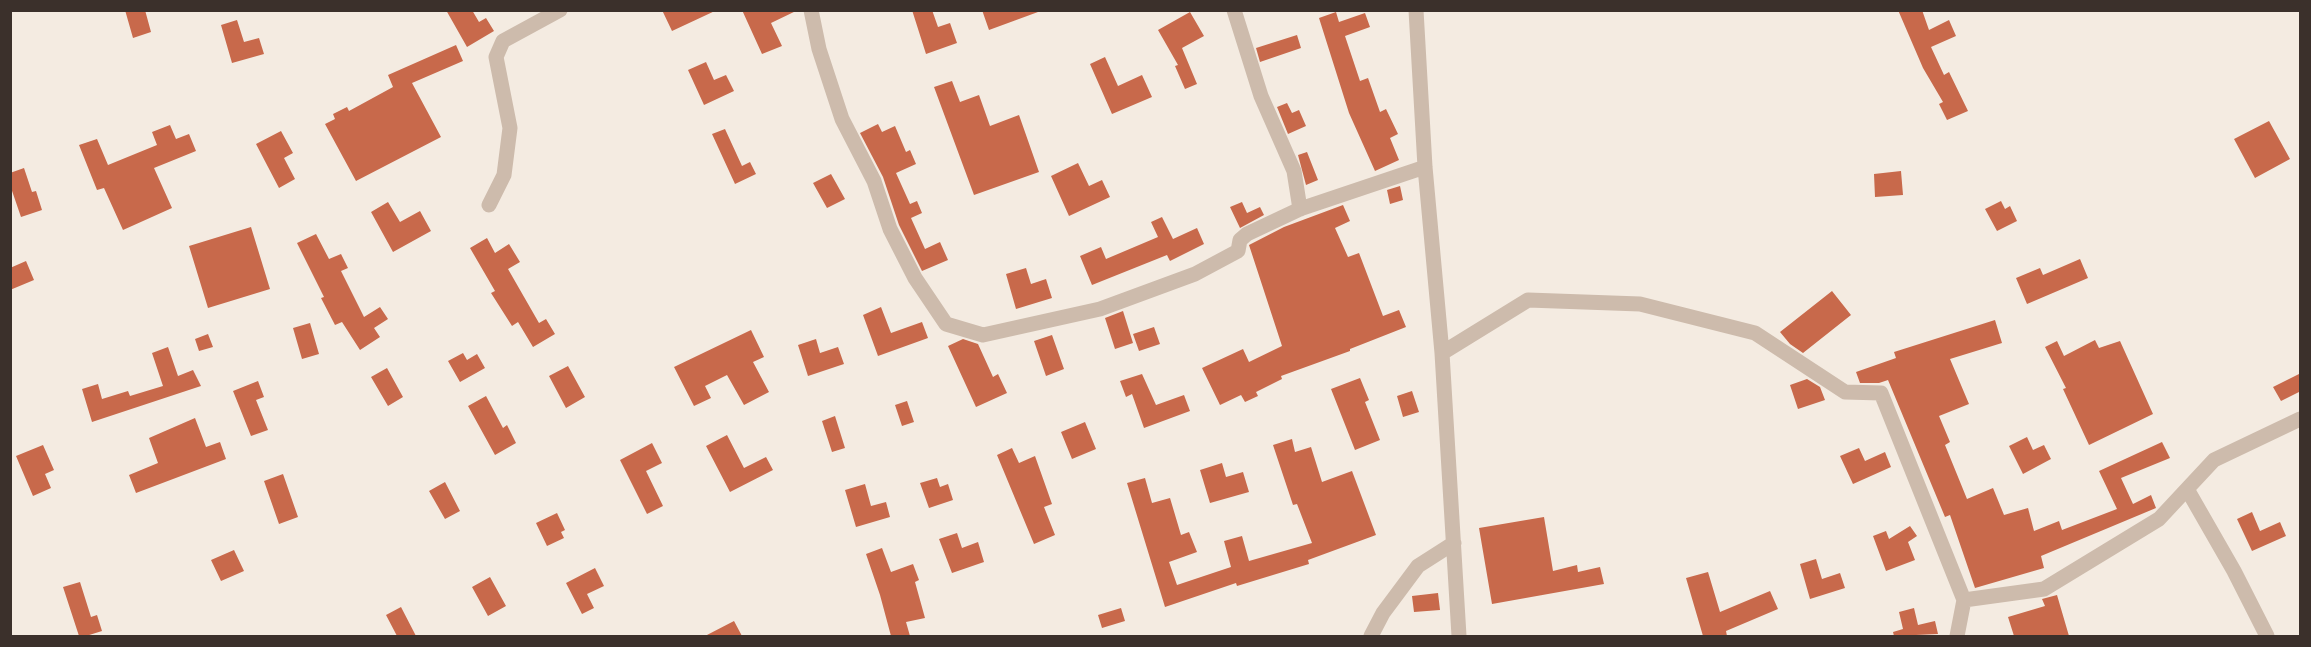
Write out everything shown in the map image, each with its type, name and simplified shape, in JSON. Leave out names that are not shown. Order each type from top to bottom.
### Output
[{"type":"street","points":[[489,204],[504,175],[510,128],[496,57],[503,41],[560,10]]},
{"type":"street","points":[[811,10],[819,49],[842,119],[874,181],[891,229],[910,268],[946,324],[983,335],[997,334],[1100,309],[1195,274],[1238,251],[1240,240],[1247,234],[1299,209],[1425,167]]},
{"type":"street","points":[[1234,10],[1262,96],[1294,171],[1299,209]]},
{"type":"street","points":[[1416,10],[1425,167],[1442,353],[1459,636]]},
{"type":"street","points":[[1442,353],[1528,300],[1640,304],[1755,333],[1845,392],[1881,393],[1964,600],[1957,636]]},
{"type":"street","points":[[1964,600],[2044,589],[2159,519],[2214,460],[2301,419]]},
{"type":"street","points":[[2187,489],[2234,571],[2267,636]]},
{"type":"street","points":[[1371,636],[1383,613],[1418,566],[1454,543]]},
{"type":"building","points":[[125,10],[145,10],[151,32],[133,38]]},
{"type":"building","points":[[446,10],[472,10],[479,22],[486,18],[494,31],[467,47]]},
{"type":"building","points":[[662,10],[717,10],[672,31]]},
{"type":"building","points":[[742,10],[798,10],[771,23],[782,46],[762,54]]},
{"type":"building","points":[[912,10],[932,10],[938,27],[950,23],[957,43],[926,54]]},
{"type":"building","points":[[982,10],[1037,10],[1038,12],[989,30]]},
{"type":"building","points":[[1898,10],[1922,10],[1929,30],[1949,20],[1956,36],[1931,47],[1944,75],[1949,72],[1968,111],[1947,120],[1939,104],[1943,102],[1923,68]]},
{"type":"building","points":[[1190,12],[1204,36],[1182,48],[1197,84],[1185,89],[1175,66],[1178,65],[1158,30]]},
{"type":"building","points":[[1336,12],[1339,22],[1365,13],[1370,27],[1345,36],[1360,81],[1368,78],[1380,112],[1386,109],[1398,134],[1390,138],[1399,160],[1375,171],[1349,113],[1319,18]]},
{"type":"building","points":[[237,20],[244,42],[259,38],[264,54],[232,63],[221,25]]},
{"type":"building","points":[[1297,35],[1301,48],[1260,62],[1256,48]]},
{"type":"building","points":[[456,45],[463,61],[412,83],[441,137],[356,181],[325,124],[335,119],[333,114],[347,107],[349,111],[393,87],[388,75]]},
{"type":"building","points":[[1105,57],[1118,86],[1142,75],[1152,97],[1112,114],[1090,64]]},
{"type":"building","points":[[706,62],[714,80],[726,75],[734,91],[704,105],[688,70]]},
{"type":"building","points":[[952,81],[960,102],[979,95],[990,126],[1019,115],[1039,172],[974,195],[934,87]]},
{"type":"building","points":[[1287,103],[1292,113],[1299,110],[1306,126],[1288,134],[1277,107]]},
{"type":"building","points":[[2269,121],[2290,159],[2255,178],[2234,139]]},
{"type":"building","points":[[878,124],[882,132],[895,126],[906,152],[910,150],[916,164],[896,173],[910,204],[917,201],[922,213],[911,218],[925,249],[940,242],[948,260],[922,271],[899,225],[883,177],[860,133]]},
{"type":"building","points":[[170,125],[176,139],[189,134],[196,151],[154,168],[172,208],[123,230],[104,188],[97,190],[79,145],[97,139],[108,165],[157,145],[152,132]]},
{"type":"building","points":[[725,129],[742,166],[750,162],[756,174],[735,184],[712,134]]},
{"type":"building","points":[[281,131],[293,153],[284,158],[295,179],[279,188],[256,144]]},
{"type":"building","points":[[1307,152],[1318,180],[1306,185],[1298,155]]},
{"type":"building","points":[[1078,163],[1089,186],[1102,180],[1110,197],[1069,216],[1051,176]]},
{"type":"building","points":[[24,168],[32,192],[36,191],[42,210],[21,217],[10,185],[10,173]]},
{"type":"building","points":[[1901,171],[1903,195],[1875,197],[1874,174]]},
{"type":"building","points":[[831,174],[845,199],[827,208],[813,183]]},
{"type":"building","points":[[1400,186],[1403,200],[1390,204],[1387,190]]},
{"type":"building","points":[[2001,201],[2005,209],[2010,206],[2017,221],[1997,231],[1985,209]]},
{"type":"building","points":[[388,202],[400,222],[420,211],[431,231],[393,252],[371,212]]},
{"type":"building","points":[[1242,202],[1247,213],[1260,207],[1264,215],[1240,228],[1230,207]]},
{"type":"building","points":[[1343,205],[1350,221],[1335,228],[1348,257],[1359,253],[1383,316],[1399,310],[1406,327],[1350,349],[1350,351],[1281,376],[1282,379],[1256,392],[1258,396],[1245,402],[1241,395],[1220,405],[1202,368],[1243,349],[1249,362],[1282,346],[1249,245],[1284,227]]},
{"type":"building","points":[[1162,217],[1173,239],[1197,228],[1204,244],[1170,261],[1167,255],[1092,285],[1080,256],[1101,247],[1106,259],[1158,237],[1151,222]]},
{"type":"building","points":[[251,227],[270,289],[208,308],[189,246]]},
{"type":"building","points":[[316,234],[329,259],[341,254],[348,268],[341,271],[364,317],[380,307],[388,319],[374,328],[380,337],[360,350],[342,322],[335,325],[297,243]]},
{"type":"building","points":[[487,238],[495,253],[509,244],[520,262],[508,269],[539,323],[546,319],[555,334],[533,347],[518,322],[512,326],[491,293],[495,291],[470,248]]},
{"type":"building","points":[[2080,259],[2088,278],[2027,304],[2016,278],[2040,268],[2043,275]]},
{"type":"building","points":[[26,261],[34,280],[10,290],[10,268]]},
{"type":"building","points":[[1026,268],[1031,284],[1046,279],[1052,298],[1016,309],[1006,274]]},
{"type":"building","points":[[1832,291],[1851,315],[1803,353],[1790,344],[1780,332]]},
{"type":"building","points":[[881,307],[891,333],[922,322],[928,338],[878,356],[863,315]]},
{"type":"building","points":[[1123,311],[1133,343],[1115,349],[1105,318]]},
{"type":"building","points":[[1995,320],[2002,343],[1950,359],[1969,404],[1939,416],[1950,442],[1945,445],[1967,499],[1993,488],[2004,515],[2028,508],[2034,531],[2059,521],[2062,530],[2117,509],[2099,471],[2162,442],[2170,458],[2121,478],[2133,504],[2151,495],[2156,508],[2041,556],[2044,568],[1975,588],[1950,515],[1945,517],[1888,380],[1879,383],[1860,383],[1856,372],[1896,358],[1894,352]]},
{"type":"building","points":[[310,323],[319,354],[302,359],[293,328]]},
{"type":"building","points":[[1154,327],[1160,344],[1139,351],[1133,334]]},
{"type":"building","points":[[751,330],[764,357],[753,362],[769,392],[744,405],[727,375],[705,386],[711,398],[694,406],[674,367]]},
{"type":"building","points":[[208,334],[213,347],[199,351],[195,339]]},
{"type":"building","points":[[1052,335],[1064,369],[1046,376],[1034,341]]},
{"type":"building","points":[[816,339],[820,353],[838,347],[844,364],[808,376],[798,345]]},
{"type":"building","points":[[963,339],[978,344],[993,377],[998,374],[1007,393],[976,407],[948,346]]},
{"type":"building","points":[[2095,340],[2099,348],[2120,341],[2153,414],[2089,445],[2063,389],[2066,388],[2045,347],[2057,341],[2064,356]]},
{"type":"building","points":[[168,347],[178,376],[193,370],[201,386],[92,422],[82,389],[98,384],[102,399],[128,391],[130,396],[163,386],[152,353]]},
{"type":"building","points":[[463,353],[467,360],[477,354],[485,368],[460,382],[448,361]]},
{"type":"building","points":[[568,366],[585,397],[566,408],[549,376]]},
{"type":"building","points":[[387,368],[403,397],[388,406],[371,377]]},
{"type":"building","points":[[2301,373],[2301,391],[2281,401],[2273,387]]},
{"type":"building","points":[[1142,374],[1156,405],[1184,395],[1190,411],[1144,428],[1132,394],[1126,397],[1120,381]]},
{"type":"building","points":[[1360,378],[1369,400],[1365,402],[1380,440],[1355,450],[1331,389]]},
{"type":"building","points":[[1807,379],[1820,387],[1825,400],[1798,409],[1790,385]]},
{"type":"building","points":[[258,381],[264,397],[256,400],[268,430],[251,436],[233,391]]},
{"type":"building","points":[[1412,391],[1419,412],[1403,417],[1397,396]]},
{"type":"building","points":[[486,396],[503,428],[507,425],[516,443],[495,455],[468,406]]},
{"type":"building","points":[[907,401],[914,422],[902,426],[895,405]]},
{"type":"building","points":[[835,416],[845,448],[832,452],[822,421]]},
{"type":"building","points":[[195,418],[206,447],[220,442],[226,459],[136,493],[129,475],[158,463],[149,438]]},
{"type":"building","points":[[1085,422],[1096,449],[1072,459],[1061,432]]},
{"type":"building","points":[[727,435],[744,468],[766,457],[773,470],[730,492],[706,446]]},
{"type":"building","points":[[2027,437],[2033,450],[2044,445],[2051,459],[2023,474],[2009,446]]},
{"type":"building","points":[[1292,439],[1295,452],[1311,447],[1322,482],[1352,471],[1376,535],[1308,560],[1309,564],[1237,586],[1236,583],[1165,607],[1127,483],[1145,478],[1152,503],[1170,498],[1181,535],[1189,532],[1197,552],[1169,562],[1177,585],[1231,567],[1224,541],[1242,536],[1249,561],[1312,543],[1297,504],[1293,505],[1273,445]]},
{"type":"building","points":[[652,443],[662,463],[646,471],[663,506],[647,514],[620,460]]},
{"type":"building","points":[[43,445],[54,470],[45,474],[51,488],[33,496],[16,456]]},
{"type":"building","points":[[1012,448],[1019,463],[1035,456],[1052,504],[1044,507],[1055,535],[1034,544],[997,455]]},
{"type":"building","points":[[1859,448],[1865,461],[1885,452],[1891,467],[1853,484],[1840,456]]},
{"type":"building","points":[[1222,463],[1226,477],[1243,472],[1249,492],[1210,503],[1200,470]]},
{"type":"building","points":[[283,474],[298,517],[279,524],[264,481]]},
{"type":"building","points":[[937,478],[940,487],[948,484],[953,500],[929,508],[920,483]]},
{"type":"building","points":[[445,482],[460,511],[445,519],[429,491]]},
{"type":"building","points":[[865,484],[871,506],[886,502],[890,517],[856,527],[845,490]]},
{"type":"building","points":[[2252,512],[2260,531],[2280,522],[2286,536],[2252,551],[2237,519]]},
{"type":"building","points":[[557,513],[565,530],[561,532],[564,538],[547,546],[536,523]]},
{"type":"building","points":[[1544,517],[1553,571],[1577,565],[1578,572],[1600,567],[1604,584],[1492,604],[1479,528]]},
{"type":"building","points":[[1910,526],[1917,536],[1908,542],[1915,560],[1886,571],[1873,536],[1886,531],[1889,539]]},
{"type":"building","points":[[957,533],[962,548],[978,542],[984,562],[952,573],[939,539]]},
{"type":"building","points":[[882,548],[891,572],[913,564],[919,580],[915,582],[925,618],[906,622],[910,636],[891,636],[866,554]]},
{"type":"building","points":[[234,550],[244,571],[221,581],[211,560]]},
{"type":"building","points":[[1816,559],[1822,579],[1840,573],[1845,588],[1810,599],[1800,564]]},
{"type":"building","points":[[595,568],[604,586],[587,594],[594,608],[582,614],[566,583]]},
{"type":"building","points":[[1708,572],[1720,612],[1770,591],[1778,609],[1726,631],[1727,636],[1703,636],[1686,578]]},
{"type":"building","points":[[490,577],[506,606],[488,616],[472,587]]},
{"type":"building","points":[[80,582],[91,617],[97,615],[102,631],[86,636],[79,636],[63,587]]},
{"type":"building","points":[[1438,593],[1440,610],[1414,612],[1412,596]]},
{"type":"building","points":[[2057,595],[2069,636],[2014,636],[2008,617],[2045,606],[2042,599]]},
{"type":"building","points":[[401,607],[416,636],[397,636],[386,615]]},
{"type":"building","points":[[1121,608],[1125,621],[1102,628],[1098,615]]},
{"type":"building","points":[[1914,608],[1918,625],[1935,621],[1938,634],[1894,636],[1893,632],[1903,629],[1899,612]]},
{"type":"building","points":[[734,621],[742,636],[705,636]]}]
